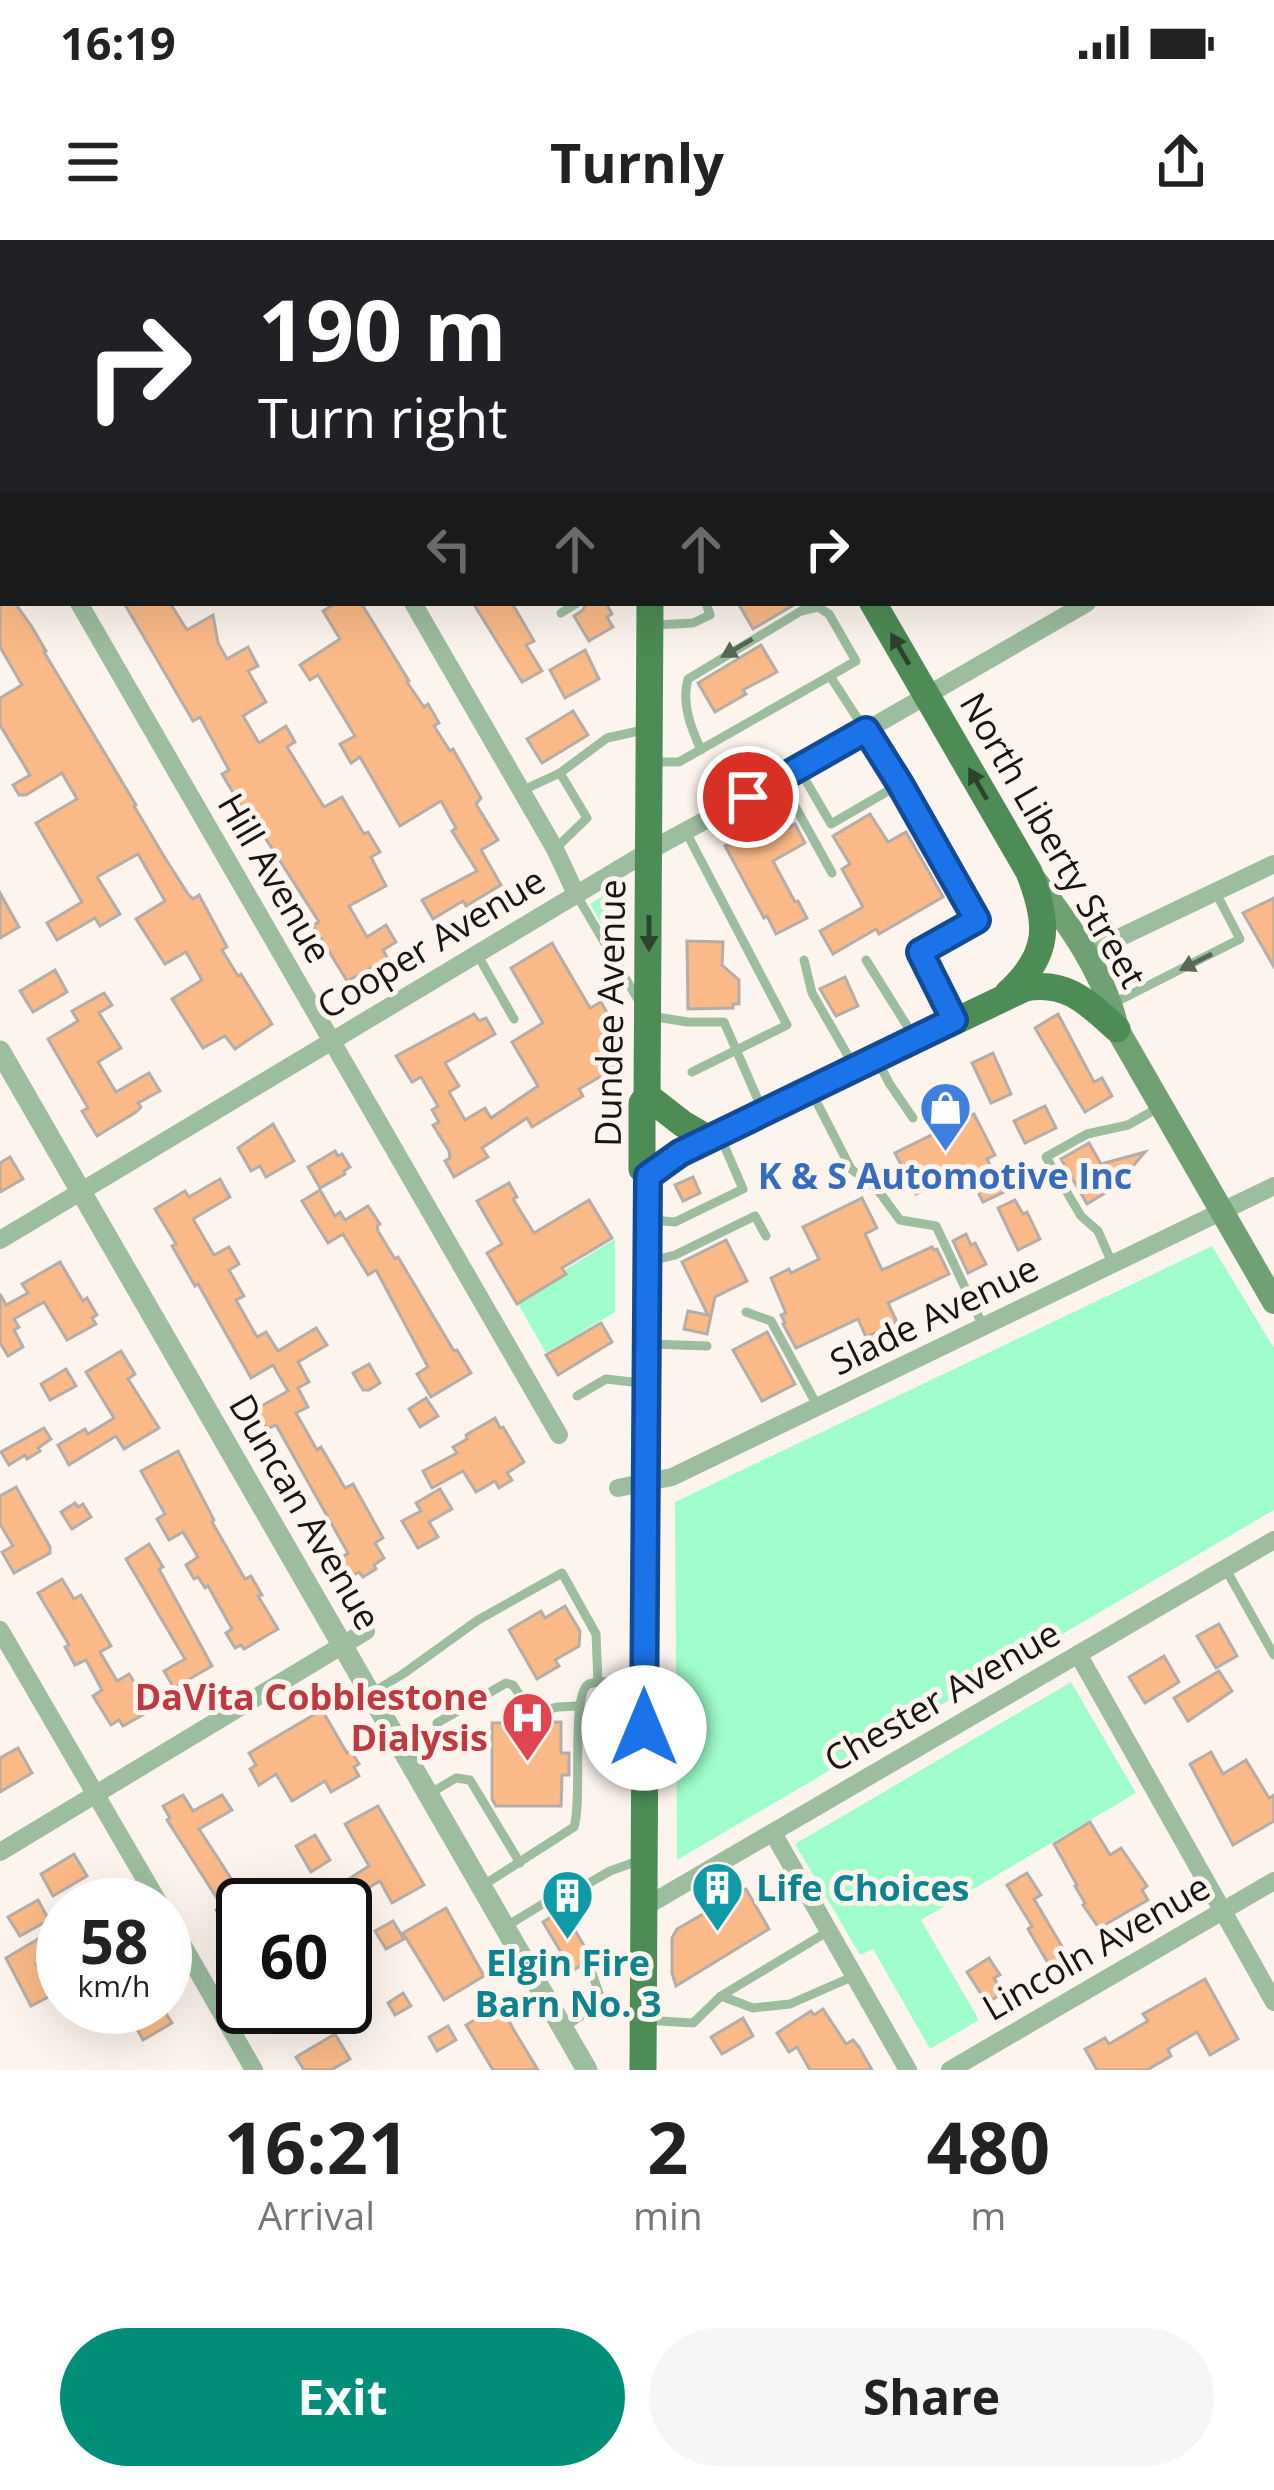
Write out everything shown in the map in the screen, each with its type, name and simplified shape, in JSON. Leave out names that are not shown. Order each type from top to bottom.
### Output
[{"type":"main road","name":"North Liberty Street","points":[[875,606],[1029,872],[1085,954],[1161,1106],[1274,1302]]},
{"type":"main road","name":"Dundee Avenue","points":[[643,2070],[645,1684],[631,1484],[646,1384],[648,1176],[642,1169],[642,1102],[648,1016],[650,614]]},
{"type":"main road","points":[[1006,995],[1033,964],[1044,934],[1029,872]]},
{"type":"main road","points":[[648,1176],[680,1153],[1006,995],[1035,986],[1066,989],[1114,1016]]},
{"type":"main road","points":[[646,1096],[682,1124],[714,1136]]},
{"type":"street","name":"Hill Avenue","points":[[81,606],[559,1435]]},
{"type":"street","points":[[415,606],[555,849],[576,894]]},
{"type":"street","name":"Cooper Avenue","points":[[0,1240],[649,851],[1082,606]]},
{"type":"street","points":[[1085,954],[1274,864]]},
{"type":"street","name":"Duncan Avenue","points":[[0,1051],[587,2070]]},
{"type":"street","name":"Slade Avenue","points":[[631,1484],[672,1477],[1274,1186]]},
{"type":"street","name":"Chester Avenue","points":[[643,1908],[1274,1540]]},
{"type":"street","points":[[0,1630],[145,1878]]},
{"type":"street","points":[[0,1852],[366,1631]]},
{"type":"street","points":[[1078,1654],[1274,2002]]},
{"type":"street","points":[[773,1834],[908,2070]]},
{"type":"street","name":"Lincoln Avenue","points":[[950,2070],[1274,1881]]},
{"type":"street","points":[[192,1962],[254,2070]]},
{"type":"lane","points":[[561,613],[572,606]]},
{"type":"lane","points":[[650,614],[693,623],[710,615],[707,606]]},
{"type":"lane","points":[[650,762],[679,762],[701,750],[856,661],[829,614],[818,608],[801,611],[688,679],[684,692],[701,750]]},
{"type":"lane","points":[[830,676],[900,784],[977,920],[920,952],[954,1020]]},
{"type":"lane","points":[[521,790],[560,772],[607,738],[650,729]]},
{"type":"lane","points":[[799,769],[830,824],[900,784]]},
{"type":"lane","points":[[555,849],[587,818],[560,772]]},
{"type":"lane","points":[[780,779],[832,873]]},
{"type":"lane","points":[[686,832],[787,1025],[692,1072]]},
{"type":"lane","points":[[1114,1016],[1151,985],[1240,939],[1216,893]]},
{"type":"lane","points":[[576,894],[648,1016],[724,1022],[764,1112]]},
{"type":"lane","points":[[477,954],[514,1019]]},
{"type":"lane","points":[[804,960],[812,993],[913,1118]]},
{"type":"lane","points":[[866,960],[916,1039]]},
{"type":"lane","points":[[811,1090],[850,1169],[877,1189],[900,1220],[936,1226],[984,1328]]},
{"type":"lane","points":[[1113,1265],[1098,1231],[1081,1216],[1046,1157],[1087,1134],[1128,1125],[1161,1106]]},
{"type":"lane","points":[[646,1220],[675,1222],[743,1189],[714,1136]]},
{"type":"lane","points":[[646,1262],[675,1255],[755,1216],[766,1236]]},
{"type":"lane","points":[[746,1312],[771,1321],[818,1407]]},
{"type":"lane","points":[[646,1344],[707,1346]]},
{"type":"lane","points":[[577,1396],[606,1379],[646,1384]]},
{"type":"lane","points":[[1225,1568],[1274,1655]]},
{"type":"lane","points":[[371,1693],[478,1620],[562,1573],[596,1634],[598,1683]]},
{"type":"lane","points":[[436,1723],[506,1683],[540,1712],[578,1706]]},
{"type":"lane","points":[[482,1886],[569,1832],[577,1820],[582,1690],[598,1683],[645,1684]]},
{"type":"lane","points":[[429,1794],[460,1777],[470,1780],[520,1863]]},
{"type":"lane","points":[[506,1927],[559,1894],[570,1894],[643,1859]]},
{"type":"lane","points":[[644,2020],[693,2023],[722,1996],[827,1932]]},
{"type":"lane","points":[[563,2028],[602,2002],[592,1973]]},
{"type":"lane","points":[[722,1996],[753,2008],[790,2004],[854,1976]]},
{"type":"green space","points":[[626,882],[625,964],[590,904]]},
{"type":"green space","points":[[615,1239],[615,1312],[546,1353],[518,1304]]},
{"type":"green space","points":[[1212,1246],[1274,1348],[1274,1510],[677,1860],[675,1502]]},
{"type":"green space","points":[[1071,1682],[1136,1793],[921,1920],[979,2020],[930,2049],[873,1949],[860,1955],[795,1844]]},
{"type":"building","points":[[0,606],[17,606],[165,858],[188,894],[193,899],[199,895],[227,947],[222,950],[272,1024],[235,1049],[225,1036],[203,1048],[172,999],[202,980],[186,952],[165,964],[136,919],[165,901],[138,854],[97,877],[120,914],[100,926],[95,918],[57,940],[47,923],[82,902],[36,823],[77,799],[62,773],[26,795],[19,795],[13,785],[30,775],[0,725],[0,698],[22,685],[0,647]]},
{"type":"building","points":[[126,606],[172,606],[187,630],[213,615],[218,643],[227,659],[248,647],[258,666],[248,671],[266,702],[243,716],[259,743],[286,726],[295,742],[287,747],[324,807],[342,797],[380,852],[371,857],[386,886],[349,906],[367,937],[386,925],[396,942],[383,950],[388,959],[347,981],[313,925],[319,922],[222,774],[229,770],[200,717],[193,721]]},
{"type":"building","points":[[331,606],[363,606],[407,682],[424,707],[428,704],[439,723],[434,726],[481,798],[476,804],[498,840],[481,850],[501,885],[466,906],[463,901],[433,919],[422,900],[477,871],[452,831],[456,828],[441,801],[400,826],[360,757],[351,763],[340,744],[355,736],[318,675],[310,680],[300,665],[340,639],[323,611]]},
{"type":"building","points":[[475,606],[514,606],[534,641],[526,645],[542,671],[522,682]]},
{"type":"building","points":[[585,606],[608,606],[613,627],[589,641],[574,616]]},
{"type":"building","points":[[740,606],[792,606],[753,629]]},
{"type":"building","points":[[761,645],[777,672],[715,712],[698,683]]},
{"type":"building","points":[[585,650],[599,679],[565,698],[550,670]]},
{"type":"building","points":[[573,711],[588,735],[542,763],[527,739]]},
{"type":"building","points":[[870,814],[888,842],[906,832],[943,897],[833,954],[820,931],[863,907],[842,869],[850,864],[833,836]]},
{"type":"building","points":[[795,824],[805,843],[773,861],[807,918],[776,934],[725,846],[756,830],[760,838]]},
{"type":"building","points":[[0,893],[19,927],[0,938]]},
{"type":"building","points":[[1274,898],[1274,967],[1243,913]]},
{"type":"building","points":[[687,941],[723,942],[722,965],[739,980],[739,1004],[688,1009]]},
{"type":"building","points":[[552,943],[590,1008],[601,1002],[617,1030],[617,1067],[579,1089],[583,1096],[532,1127],[527,1118],[482,1148],[488,1157],[454,1177],[445,1161],[449,1151],[433,1125],[439,1122],[432,1110],[438,1106],[421,1077],[412,1082],[396,1056],[474,1014],[479,1021],[486,1018],[495,1034],[445,1063],[459,1086],[449,1092],[465,1120],[485,1108],[491,1118],[538,1086],[512,1042],[543,1023],[511,968]]},
{"type":"building","points":[[55,970],[67,992],[33,1012],[20,991]]},
{"type":"building","points":[[845,977],[858,1006],[836,1016],[820,989]]},
{"type":"building","points":[[104,993],[112,1005],[99,1013],[121,1048],[98,1062],[116,1092],[149,1073],[160,1091],[97,1136],[82,1111],[88,1108],[48,1039],[78,1021],[72,1011]]},
{"type":"building","points":[[1058,1014],[1094,1082],[1102,1078],[1112,1096],[1085,1112],[1035,1028]]},
{"type":"building","points":[[993,1053],[1011,1094],[991,1103],[972,1063]]},
{"type":"building","points":[[1045,1106],[1056,1128],[1025,1143],[1014,1121]]},
{"type":"building","name":"K & S Automotive Inc","points":[[974,1114],[995,1155],[987,1159],[1004,1192],[983,1202],[966,1169],[916,1194],[895,1153]]},
{"type":"building","points":[[273,1124],[294,1161],[266,1177],[260,1166],[251,1171],[238,1148]]},
{"type":"building","points":[[1089,1143],[1101,1164],[1145,1152],[1115,1187],[1087,1204],[1061,1159]]},
{"type":"building","points":[[335,1151],[350,1167],[320,1188],[308,1167]]},
{"type":"building","points":[[10,1157],[23,1179],[0,1192],[0,1163]]},
{"type":"building","points":[[693,1177],[700,1193],[683,1201],[675,1185]]},
{"type":"building","points":[[220,1179],[230,1197],[193,1219],[214,1255],[229,1247],[239,1264],[229,1270],[244,1296],[236,1300],[257,1337],[266,1332],[278,1351],[316,1328],[327,1345],[298,1362],[309,1382],[298,1388],[308,1407],[296,1413],[345,1488],[353,1484],[383,1538],[375,1543],[384,1558],[363,1577],[359,1572],[352,1576],[341,1558],[348,1553],[276,1425],[267,1429],[256,1409],[288,1391],[273,1365],[251,1378],[155,1209],[185,1191],[189,1197]]},
{"type":"building","points":[[509,1183],[534,1233],[589,1200],[612,1238],[562,1268],[566,1274],[517,1304],[487,1253],[502,1244],[477,1201]]},
{"type":"building","points":[[320,1190],[335,1216],[340,1212],[345,1220],[368,1206],[395,1259],[398,1257],[471,1373],[431,1397],[417,1374],[428,1367],[376,1270],[368,1275],[343,1234],[328,1243],[302,1201]]},
{"type":"building","points":[[862,1198],[877,1228],[865,1234],[882,1270],[932,1247],[949,1274],[888,1303],[897,1322],[866,1337],[858,1319],[796,1348],[783,1324],[781,1315],[786,1313],[771,1278],[819,1259],[803,1227]]},
{"type":"building","points":[[1015,1200],[1023,1214],[1027,1212],[1040,1239],[1018,1250],[998,1208]]},
{"type":"building","points":[[966,1234],[986,1264],[968,1273],[953,1241]]},
{"type":"building","points":[[726,1240],[747,1281],[715,1297],[707,1334],[684,1329],[688,1311],[708,1315],[682,1262]]},
{"type":"building","points":[[60,1262],[97,1315],[92,1318],[96,1324],[67,1340],[44,1302],[14,1319],[23,1347],[8,1356],[0,1343],[0,1294],[6,1305],[28,1293],[22,1284]]},
{"type":"building","points":[[601,1323],[612,1342],[558,1375],[546,1355]]},
{"type":"building","points":[[767,1332],[795,1384],[762,1401],[733,1350]]},
{"type":"building","points":[[121,1351],[135,1374],[128,1379],[159,1428],[124,1449],[116,1436],[69,1465],[58,1445],[114,1418],[86,1372]]},
{"type":"building","points":[[369,1364],[380,1383],[363,1390],[353,1373]]},
{"type":"building","points":[[66,1369],[76,1386],[50,1400],[41,1384]]},
{"type":"building","points":[[426,1398],[438,1416],[420,1427],[409,1409]]},
{"type":"building","points":[[495,1418],[524,1462],[507,1473],[512,1480],[499,1488],[495,1481],[476,1492],[463,1471],[432,1488],[423,1471],[457,1453],[453,1447],[467,1439],[466,1435]]},
{"type":"building","points":[[44,1428],[51,1439],[40,1451],[9,1465],[1,1452]]},
{"type":"building","points":[[178,1451],[212,1522],[245,1579],[251,1576],[278,1629],[244,1649],[241,1645],[235,1648],[226,1633],[232,1629],[208,1586],[194,1579],[186,1565],[198,1557],[183,1532],[169,1540],[157,1519],[165,1514],[141,1471]]},
{"type":"building","points":[[16,1487],[50,1553],[14,1573],[2,1552],[13,1546],[0,1524],[0,1496]]},
{"type":"building","points":[[440,1489],[452,1509],[429,1522],[438,1537],[418,1548],[402,1521],[421,1511],[416,1503]]},
{"type":"building","points":[[75,1503],[83,1504],[91,1517],[72,1529],[61,1512]]},
{"type":"building","points":[[149,1544],[212,1666],[174,1688],[164,1671],[185,1659],[126,1559]]},
{"type":"building","points":[[62,1579],[74,1599],[81,1595],[111,1646],[100,1652],[117,1681],[129,1674],[148,1704],[142,1707],[146,1713],[123,1726],[119,1720],[111,1725],[93,1696],[102,1690],[86,1660],[75,1665],[65,1647],[69,1645],[38,1593]]},
{"type":"building","points":[[565,1606],[580,1631],[579,1646],[555,1660],[559,1666],[537,1679],[509,1630],[541,1611],[545,1618]]},
{"type":"building","points":[[1219,1624],[1237,1656],[1216,1668],[1197,1636]]},
{"type":"building","points":[[1164,1656],[1179,1682],[1145,1703],[1129,1677]]},
{"type":"building","points":[[1219,1671],[1232,1691],[1188,1721],[1174,1698]]},
{"type":"building","points":[[322,1710],[347,1753],[351,1751],[359,1764],[354,1767],[359,1776],[331,1792],[325,1781],[292,1801],[276,1774],[259,1785],[250,1769],[256,1765],[249,1753]]},
{"type":"building","name":"DaVita Cobblestone Dialysis","points":[[561,1722],[561,1753],[569,1753],[569,1775],[562,1775],[561,1806],[496,1806],[492,1799],[492,1723]]},
{"type":"building","points":[[18,1748],[32,1773],[0,1792],[0,1758]]},
{"type":"building","points":[[1211,1752],[1223,1774],[1246,1760],[1269,1798],[1274,1795],[1274,1821],[1233,1845],[1190,1764]]},
{"type":"building","points":[[183,1795],[193,1811],[222,1795],[232,1810],[199,1829],[231,1878],[216,1878],[216,1897],[167,1820],[163,1806]]},
{"type":"building","points":[[378,1806],[424,1885],[392,1903],[380,1881],[372,1886],[372,1878],[350,1878],[369,1866],[345,1824]]},
{"type":"building","points":[[1090,1822],[1110,1855],[1121,1848],[1147,1886],[1142,1890],[1148,1900],[1099,1928],[1054,1844]]},
{"type":"building","points":[[315,1835],[330,1860],[311,1872],[296,1846]]},
{"type":"building","points":[[74,1854],[87,1876],[43,1878],[41,1874]]},
{"type":"building","points":[[1027,1873],[1041,1895],[1034,1899],[1067,1955],[1049,1965],[1007,1885]]},
{"type":"building","name":"Life Choices","points":[[746,1889],[769,1929],[676,1986],[672,1938],[677,1929]]},
{"type":"building","points":[[36,1901],[36,1927],[20,1936],[8,1917]]},
{"type":"building","points":[[446,1908],[484,1976],[444,2000],[403,1933]]},
{"type":"building","name":"Elgin Fire Barn No. 3","points":[[563,1910],[592,1959],[572,1971],[543,1922]]},
{"type":"building","points":[[393,1921],[404,1939],[386,1949],[375,1931]]},
{"type":"building","points":[[36,1940],[36,2003],[31,2006],[6,1958]]},
{"type":"building","points":[[989,1958],[1000,1975],[994,1978],[1003,1993],[987,2003],[967,1972]]},
{"type":"building","points":[[1205,1979],[1238,2039],[1210,2055],[1197,2032],[1168,2049],[1171,2056],[1147,2070],[1097,2070],[1085,2049],[1105,2038],[1109,2044],[1148,2021],[1143,2014]]},
{"type":"building","points":[[403,1993],[411,2006],[395,2015],[388,2003]]},
{"type":"building","points":[[500,2005],[538,2070],[493,2070],[466,2025]]},
{"type":"building","points":[[823,2009],[846,2044],[853,2040],[859,2047],[872,2070],[810,2070],[797,2047],[789,2052],[777,2033],[811,2011],[814,2015]]},
{"type":"building","points":[[743,2018],[753,2036],[722,2054],[711,2037]]},
{"type":"building","points":[[448,2026],[456,2040],[437,2051],[429,2037]]},
{"type":"building","points":[[335,2034],[350,2059],[331,2070],[304,2070],[296,2057]]},
{"type":"place","name":"K & S Automotive Inc","points":[[945,1154]]},
{"type":"place","name":"DaVita Cobblestone Dialysis","points":[[527,1764]]},
{"type":"place","name":"Life Choices","points":[[717,1934]]},
{"type":"place","name":"Elgin Fire Barn No. 3","points":[[568,1941]]},
{"type":"route","points":[[644,1728],[648,1176],[680,1153],[954,1020],[920,952],[977,920],[866,730],[748,797]]}]
